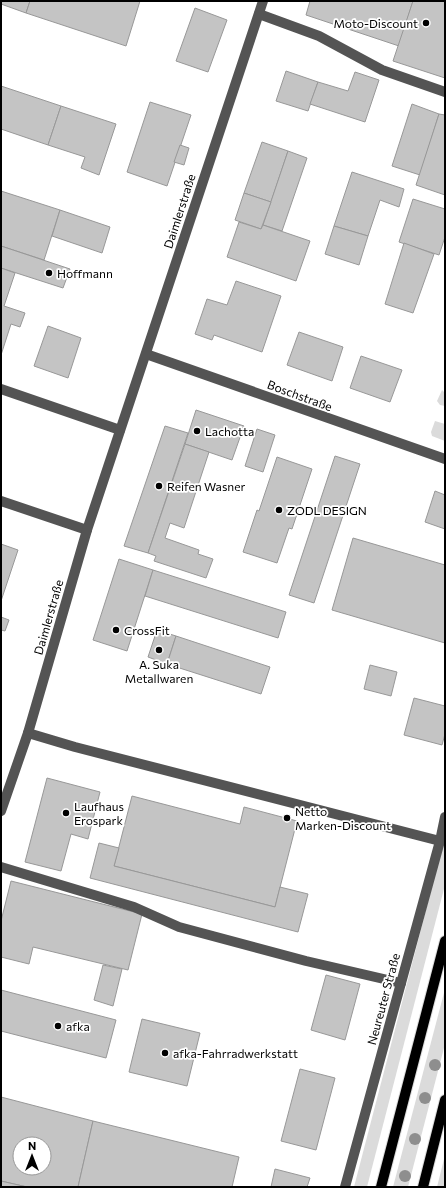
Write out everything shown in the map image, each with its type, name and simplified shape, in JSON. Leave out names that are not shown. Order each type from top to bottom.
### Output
[{"type":"main road","points":[[381,1187],[445,941]]},
{"type":"main road","points":[[423,1187],[445,1100]]},
{"type":"street","name":"Daimlerstraße","points":[[1,811],[28,733],[87,530],[263,1]]},
{"type":"street","points":[[259,14],[319,36],[382,70],[445,92]]},
{"type":"street","name":"Boschstraße","points":[[146,354],[445,459]]},
{"type":"street","points":[[1,389],[120,430]]},
{"type":"street","points":[[1,501],[87,530]]},
{"type":"street","points":[[28,733],[75,747],[440,840]]},
{"type":"street","name":"Neureuter Straße","points":[[346,1187],[445,817]]},
{"type":"street","points":[[1,867],[134,907],[179,927],[306,961],[401,984]]},
{"type":"shaded area","points":[[442,390],[445,393],[445,406],[440,405],[437,401]]},
{"type":"shaded area","points":[[435,421],[445,424],[445,441],[432,436],[431,432]]},
{"type":"shaded area","points":[[445,837],[445,885],[367,1187],[354,1187]]},
{"type":"shaded area","points":[[445,989],[445,1044],[408,1187],[393,1187]]},
{"type":"shaded area","points":[[445,1155],[445,1187],[437,1187]]},
{"type":"building","points":[[1,1],[30,1],[26,13],[1,4]]},
{"type":"building","points":[[30,1],[140,1],[126,46],[26,13]]},
{"type":"building","points":[[310,1],[413,1],[399,46],[306,15]]},
{"type":"building","name":"Moto-Discount","points":[[413,1],[445,1],[445,78],[393,61]]},
{"type":"building","points":[[195,8],[227,20],[208,72],[176,61]]},
{"type":"building","points":[[286,71],[318,82],[308,111],[276,101]]},
{"type":"building","points":[[355,72],[379,80],[365,122],[310,104],[318,82],[348,91]]},
{"type":"building","points":[[1,86],[61,106],[48,145],[1,129]]},
{"type":"building","points":[[150,102],[191,115],[167,186],[127,172]]},
{"type":"building","points":[[412,104],[439,114],[420,175],[392,166]]},
{"type":"building","points":[[61,106],[116,124],[99,175],[81,168],[85,157],[48,145]]},
{"type":"building","points":[[439,114],[445,115],[445,195],[416,185]]},
{"type":"building","points":[[262,142],[288,151],[271,202],[244,193]]},
{"type":"building","points":[[180,145],[189,148],[184,165],[174,162]]},
{"type":"building","points":[[288,151],[307,158],[282,231],[263,225]]},
{"type":"building","points":[[352,172],[404,189],[399,207],[380,200],[368,236],[334,226]]},
{"type":"building","points":[[1,191],[60,210],[44,260],[1,246]]},
{"type":"building","points":[[244,193],[271,202],[261,229],[235,220]]},
{"type":"building","points":[[413,199],[445,209],[445,237],[439,255],[399,242]]},
{"type":"building","points":[[60,210],[110,227],[102,253],[52,236]]},
{"type":"building","points":[[239,222],[261,229],[263,225],[310,241],[296,281],[227,257]]},
{"type":"building","points":[[334,226],[368,236],[359,265],[325,254]]},
{"type":"building","points":[[404,243],[434,254],[413,313],[385,304]]},
{"type":"building","points":[[1,246],[70,269],[63,288],[1,268]]},
{"type":"building","points":[[1,268],[15,273],[4,306],[25,313],[20,327],[11,324],[1,355]]},
{"type":"building","points":[[236,281],[281,296],[262,352],[214,335],[212,340],[195,334],[207,299],[227,305]]},
{"type":"building","points":[[48,326],[81,338],[68,378],[34,366]]},
{"type":"building","points":[[299,332],[343,347],[332,381],[287,365]]},
{"type":"building","points":[[361,356],[402,370],[390,402],[350,388]]},
{"type":"building","points":[[196,410],[244,426],[232,460],[185,444]]},
{"type":"building","points":[[165,426],[188,433],[148,553],[124,546]]},
{"type":"building","points":[[257,429],[275,435],[263,472],[245,466]]},
{"type":"building","points":[[185,444],[209,452],[184,528],[170,523],[165,538],[199,550],[198,554],[213,559],[206,578],[154,561],[156,556],[148,553]]},
{"type":"building","points":[[335,456],[360,464],[314,603],[289,595]]},
{"type":"building","name":"ZODL DESIGN","points":[[277,457],[312,469],[292,529],[289,528],[277,563],[243,552],[257,510],[259,511]]},
{"type":"building","points":[[435,491],[445,495],[445,529],[425,522]]},
{"type":"building","points":[[353,538],[445,565],[445,643],[332,610]]},
{"type":"building","points":[[1,544],[18,550],[1,601]]},
{"type":"building","points":[[119,559],[153,570],[127,651],[93,640]]},
{"type":"building","points":[[153,570],[286,612],[278,638],[145,596]]},
{"type":"building","points":[[1,617],[9,620],[5,631],[1,630]]},
{"type":"building","points":[[157,630],[176,636],[167,664],[148,657]]},
{"type":"building","points":[[176,636],[270,667],[261,694],[167,664]]},
{"type":"building","points":[[370,665],[397,672],[391,696],[364,689]]},
{"type":"building","points":[[414,698],[445,706],[445,734],[442,745],[404,735]]},
{"type":"building","name":"Laufhaus Erospark","points":[[47,778],[100,792],[88,839],[71,834],[61,871],[25,862]]},
{"type":"building","points":[[132,796],[240,824],[244,807],[297,821],[275,907],[114,866]]},
{"type":"building","points":[[99,843],[119,848],[114,866],[275,907],[280,887],[308,894],[298,932],[90,878]]},
{"type":"building","points":[[11,881],[142,914],[128,970],[33,947],[29,964],[1,957],[1,921]]},
{"type":"building","points":[[103,965],[122,969],[113,1006],[94,1000]]},
{"type":"building","points":[[326,975],[360,984],[345,1040],[311,1030]]},
{"type":"building","name":"afka","points":[[1,990],[116,1020],[106,1058],[1,1031]]},
{"type":"building","name":"afka-Fahrradwerkstatt","points":[[142,1019],[200,1033],[187,1086],[129,1072]]},
{"type":"building","points":[[300,1069],[335,1078],[316,1150],[281,1141]]},
{"type":"building","points":[[1,1097],[93,1121],[78,1187],[27,1187],[1,1181]]},
{"type":"building","points":[[93,1121],[239,1157],[232,1187],[78,1187]]},
{"type":"building","points":[[275,1169],[310,1178],[307,1187],[271,1187]]},
{"type":"building","points":[[1,1181],[27,1187],[1,1187]]},
{"type":"place","name":"Moto-Discount","points":[[426,23]]},
{"type":"place","name":"Hoffmann","points":[[49,273]]},
{"type":"place","name":"Lachotta","points":[[197,431]]},
{"type":"place","name":"Reifen Wasner","points":[[159,486]]},
{"type":"place","name":"ZODL DESIGN","points":[[279,510]]},
{"type":"place","name":"CrossFit","points":[[116,630]]},
{"type":"place","name":"A. Suka Metallwaren","points":[[159,650]]},
{"type":"place","name":"Laufhaus Erospark","points":[[66,813]]},
{"type":"place","name":"Netto Marken-Discount","points":[[287,818]]},
{"type":"place","name":"afka","points":[[58,1026]]},
{"type":"place","name":"afka-Fahrradwerkstatt","points":[[165,1053]]}]
